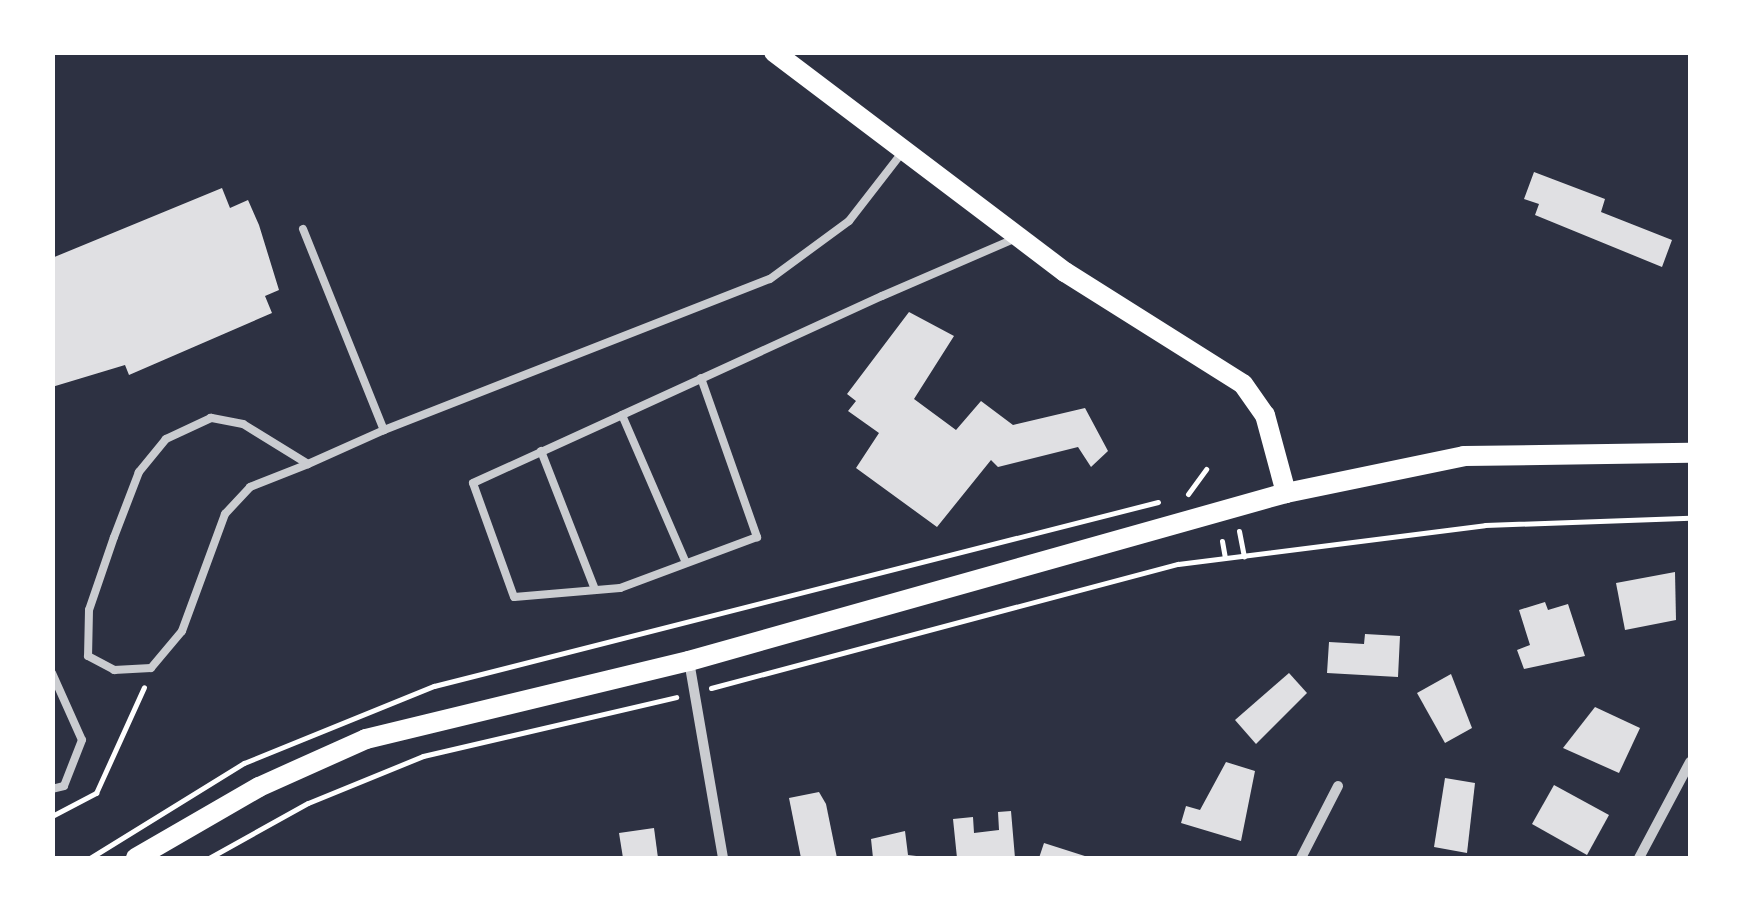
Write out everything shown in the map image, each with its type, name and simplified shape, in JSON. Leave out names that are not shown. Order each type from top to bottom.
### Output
[{"type":"main road","points":[[774,52],[1023,236],[1244,384],[1265,415],[1286,493]]},
{"type":"main road","points":[[136,858],[259,786],[366,739],[688,660],[1286,493],[1464,456],[1690,454]]},
{"type":"street","points":[[688,660],[723,858]]},
{"type":"street","points":[[1638,858],[1690,762]]},
{"type":"street","points":[[1301,858],[1338,786]]},
{"type":"lane","points":[[308,464],[243,424],[210,418],[166,439],[139,472],[89,610],[88,656],[114,670],[151,668],[182,631],[225,514],[250,487],[308,464],[384,430],[770,279],[849,221],[904,150]]},
{"type":"lane","points":[[304,229],[384,430]]},
{"type":"lane","points":[[702,378],[757,537],[620,588],[594,586],[514,598],[473,483],[702,378],[1023,236]]},
{"type":"lane","points":[[622,414],[686,563]]},
{"type":"lane","points":[[542,452],[594,586]]},
{"type":"lane","points":[[52,672],[82,740],[64,786],[52,789]]},
{"type":"path","points":[[90,858],[156,810],[360,712],[1012,533],[1190,494],[1206,469]]},
{"type":"path","points":[[720,685],[1226,560],[1485,526],[1690,518]]},
{"type":"path","points":[[1222,541],[1226,560]]},
{"type":"path","points":[[52,816],[96,793],[151,668]]},
{"type":"path","points":[[210,858],[308,803],[422,756],[662,700]]},
{"type":"building","points":[[1534,172],[1605,199],[1601,212],[1672,240],[1662,267],[1535,215],[1539,204],[1524,199]]},
{"type":"building","points":[[222,188],[230,208],[248,200],[259,225],[279,290],[265,296],[272,313],[129,375],[125,365],[52,387],[52,258]]},
{"type":"building","points":[[909,312],[954,336],[914,399],[956,430],[981,401],[1013,425],[1085,408],[1108,451],[1091,467],[1078,447],[998,467],[991,460],[937,527],[856,468],[879,433],[848,411],[856,401],[847,394]]},
{"type":"building","points":[[1675,572],[1676,620],[1625,630],[1616,583]]},
{"type":"building","points":[[1545,602],[1548,610],[1568,604],[1585,656],[1524,669],[1517,650],[1530,645],[1519,610]]},
{"type":"building","points":[[1365,634],[1400,636],[1398,677],[1327,673],[1329,642],[1364,644]]},
{"type":"building","points":[[1289,673],[1307,693],[1256,744],[1235,720]]},
{"type":"building","points":[[1451,674],[1472,728],[1445,743],[1417,693]]},
{"type":"building","points":[[1595,707],[1640,728],[1619,773],[1563,748]]},
{"type":"building","points":[[1226,762],[1255,771],[1241,841],[1181,823],[1186,806],[1200,810]]},
{"type":"building","points":[[1445,778],[1475,783],[1467,853],[1434,847]]},
{"type":"building","points":[[1554,785],[1609,815],[1587,855],[1532,824]]},
{"type":"building","points":[[819,792],[826,804],[837,858],[801,858],[789,798]]},
{"type":"building","points":[[1011,811],[1015,858],[957,858],[953,819],[973,817],[974,833],[999,830],[998,812]]},
{"type":"building","points":[[654,828],[658,858],[623,858],[619,833]]},
{"type":"building","points":[[905,831],[908,855],[933,858],[873,858],[871,839]]},
{"type":"building","points":[[1044,843],[1091,858],[1039,858]]}]
